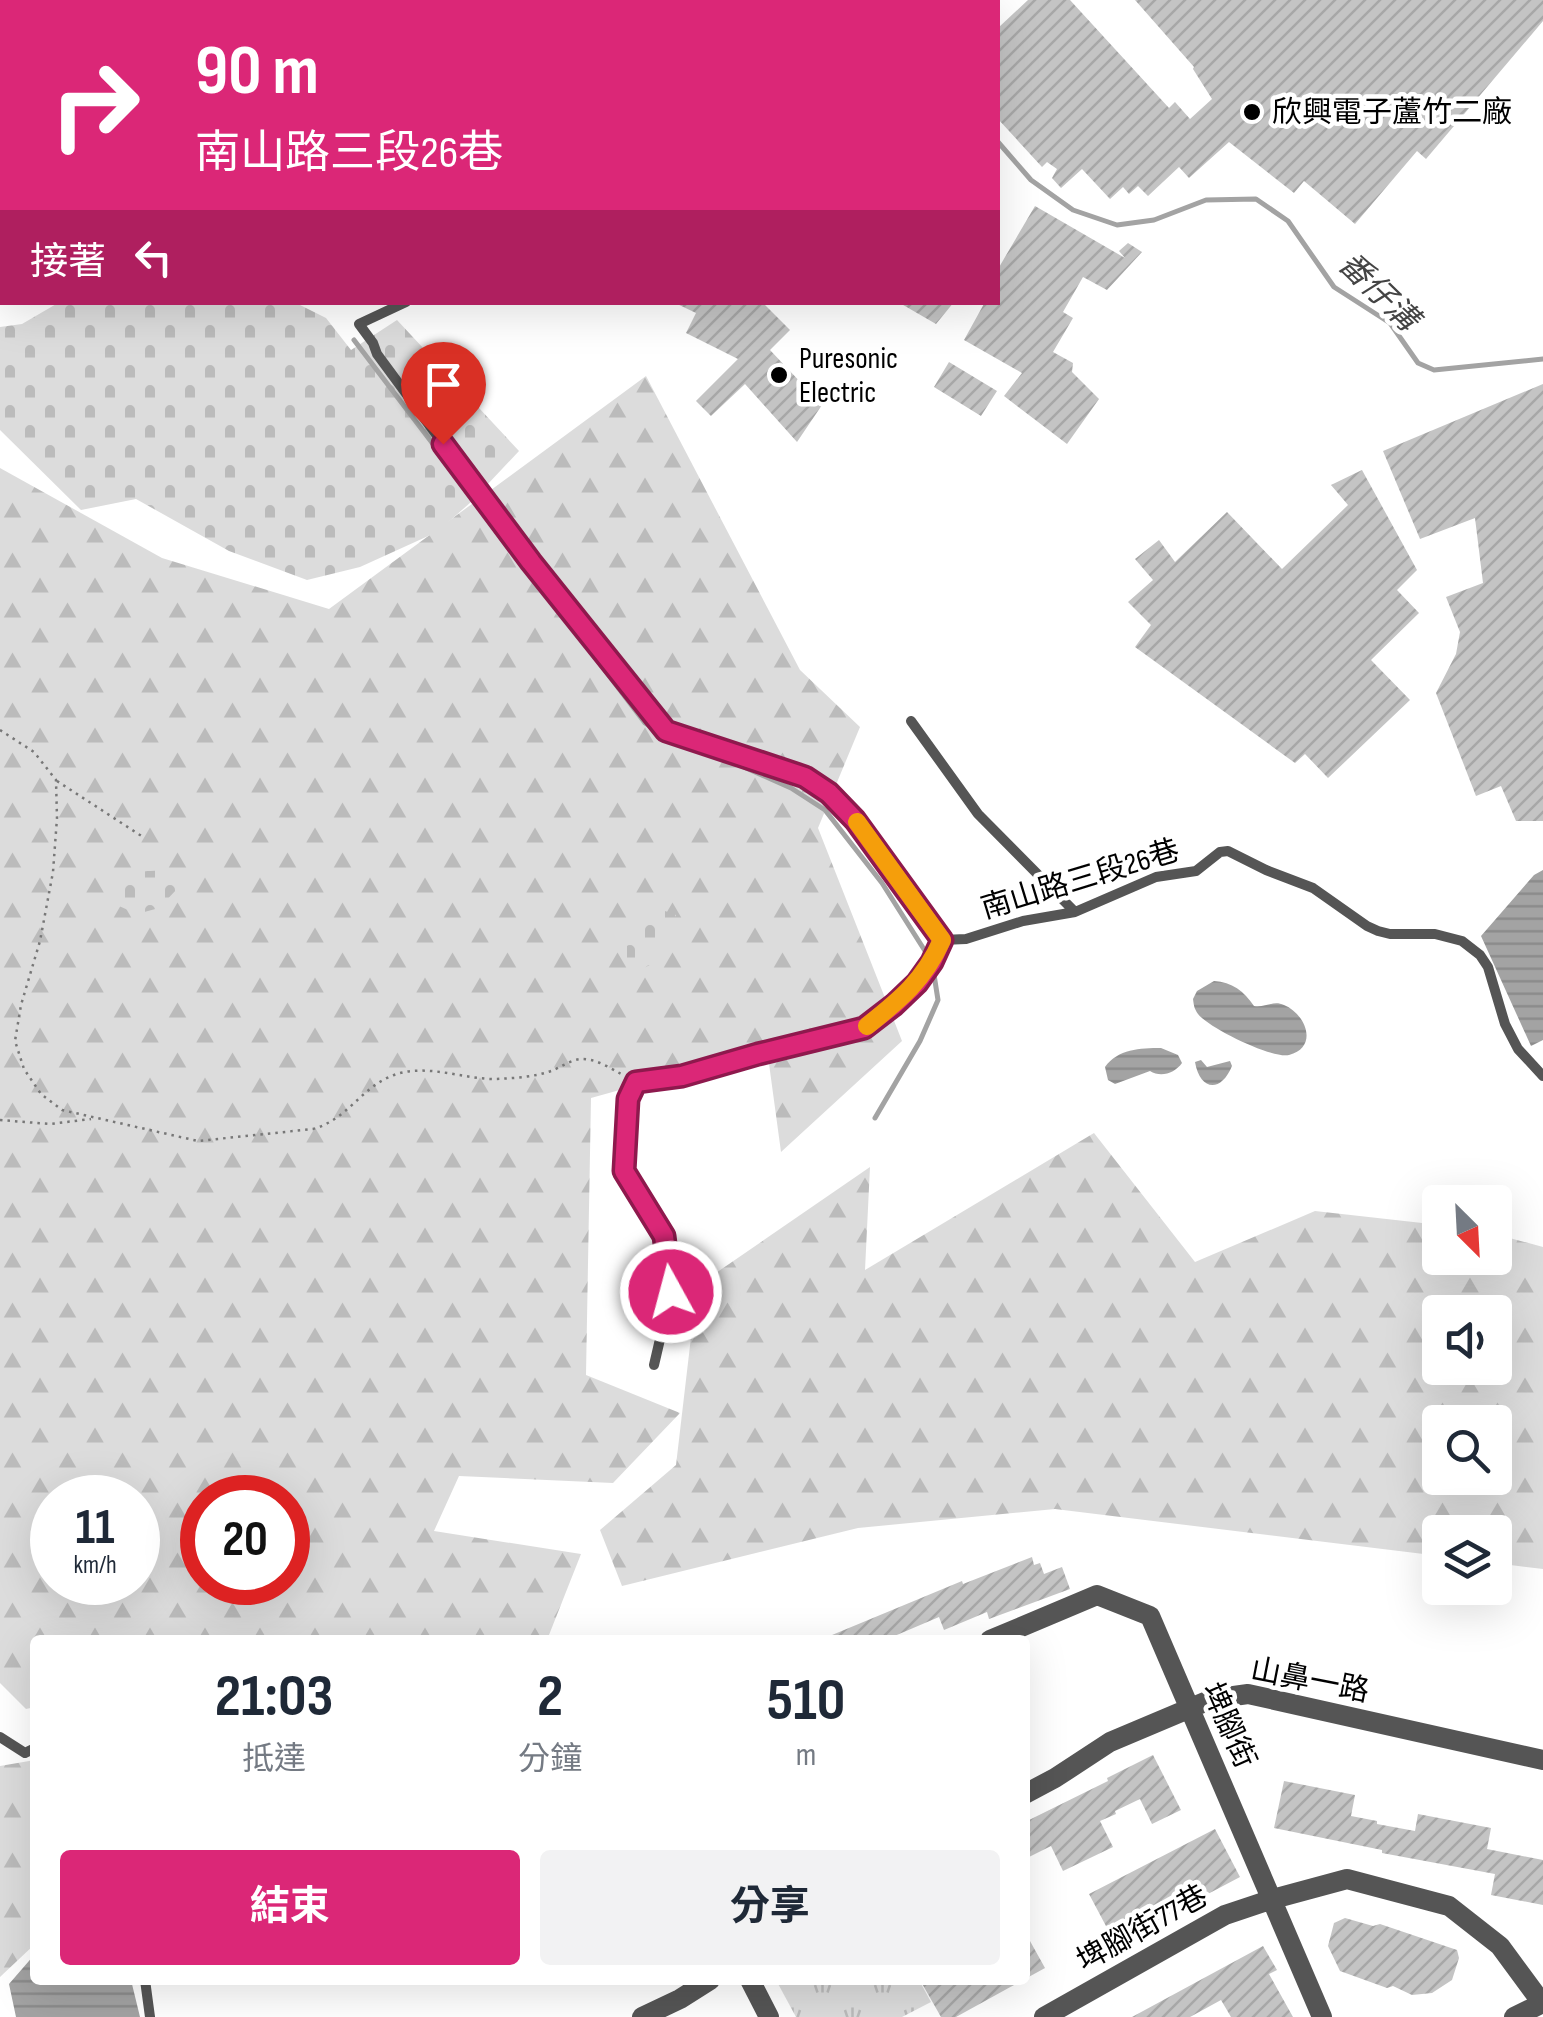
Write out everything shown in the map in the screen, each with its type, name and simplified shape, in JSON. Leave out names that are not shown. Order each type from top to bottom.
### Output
[{"type":"street","name":"埤腳街","points":[[1002,1635],[1096,1595],[1150,1616],[1322,2017]]},
{"type":"street","name":"山鼻一路","points":[[1030,1791],[1110,1742],[1212,1699],[1248,1694],[1543,1760]]},
{"type":"street","name":"埤腳街77巷","points":[[1044,2017],[1225,1915],[1346,1879],[1448,1906],[1500,1946],[1542,2003]]},
{"type":"street","points":[[642,2017],[702,1985]]},
{"type":"street","points":[[753,1985],[769,2017]]},
{"type":"street","points":[[1514,2017],[1542,2003]]},
{"type":"lane","points":[[400,305],[359,324],[377,354],[531,562],[666,731],[816,782],[855,820],[942,940],[917,983],[864,1028],[682,1076],[636,1082],[628,1099],[624,1171],[664,1236],[671,1292],[654,1365]]},
{"type":"lane","points":[[911,721],[978,814],[1075,912]]},
{"type":"lane","name":"南山路三段26巷","points":[[942,940],[966,939],[1024,921],[1075,912],[1156,877],[1196,871],[1220,852],[1228,851],[1313,888],[1378,931],[1436,934],[1462,941],[1480,954],[1488,967],[1505,1024],[1518,1049],[1543,1076]]},
{"type":"lane","points":[[0,1737],[25,1753],[30,1750]]},
{"type":"lane","points":[[146,1985],[150,2017]]},
{"type":"path","points":[[0,730],[34,752],[56,780],[142,838]]},
{"type":"path","points":[[56,780],[52,872],[15,1041],[24,1069],[41,1094],[62,1110],[198,1142],[330,1124],[390,1076],[410,1072],[438,1071],[492,1079],[531,1076],[578,1059],[594,1061],[636,1082]]},
{"type":"path","points":[[0,1120],[50,1124],[93,1118]]},
{"type":"green space","points":[[55,305],[300,305],[326,318],[351,350],[397,320],[519,451],[437,532],[360,567],[307,580],[229,551],[136,499],[81,510],[0,430],[0,327],[22,324]]},
{"type":"green space","points":[[646,376],[800,670],[860,727],[818,828],[902,1041],[781,1152],[767,1049],[591,1098],[586,1375],[680,1413],[613,1483],[459,1476],[434,1531],[581,1554],[549,1635],[30,1635],[30,1708],[26,1709],[0,1683],[0,468],[162,558],[329,609]]},
{"type":"green space","points":[[167,870],[177,889],[159,908],[137,914],[119,906],[117,891],[128,878]]},
{"type":"green space","points":[[643,903],[676,915],[664,938],[659,960],[644,968],[627,960],[627,942],[638,926]]},
{"type":"green space","points":[[1094,1133],[1195,1262],[1315,1211],[1422,1223],[1422,1275],[1512,1275],[1512,1239],[1543,1247],[1543,1569],[1512,1565],[1512,1515],[1422,1515],[1422,1554],[1055,1509],[858,1528],[622,1586],[600,1530],[676,1465],[697,1286],[870,1167],[865,1270]]},
{"type":"green space","points":[[30,1761],[30,1949],[0,1977],[0,1766]]},
{"type":"green space","points":[[779,1985],[922,1985],[931,2002],[902,2017],[796,2017]]},
{"type":"shaded area","points":[[1543,870],[1543,1040],[1531,1046],[1481,936],[1534,875]]},
{"type":"shaded area","points":[[1214,981],[1237,988],[1254,1006],[1276,1003],[1292,1009],[1306,1030],[1304,1045],[1289,1055],[1269,1052],[1204,1020],[1193,999],[1197,991]]},
{"type":"shaded area","points":[[1161,1048],[1178,1055],[1182,1063],[1176,1069],[1163,1074],[1150,1071],[1115,1084],[1108,1080],[1105,1067],[1116,1056],[1137,1049]]},
{"type":"shaded area","points":[[1201,1060],[1207,1067],[1230,1061],[1232,1066],[1222,1081],[1211,1085],[1198,1072],[1195,1062]]},
{"type":"shaded area","points":[[30,1960],[30,1985],[132,1985],[140,2017],[16,2017],[9,1984]]},
{"type":"building","points":[[1028,0],[1070,0],[1169,108],[1175,102],[1190,119],[1212,99],[1194,67],[1135,0],[1543,0],[1543,21],[1426,159],[1417,151],[1355,224],[1304,181],[1294,193],[1229,142],[1189,178],[1179,167],[1148,196],[1138,186],[1129,194],[1123,187],[1110,199],[1082,169],[1061,188],[1052,178],[1057,169],[1047,162],[1042,167],[1000,121],[1000,26]]},
{"type":"building","points":[[1035,206],[1125,258],[1119,251],[1128,243],[1142,252],[1107,290],[1083,277],[1063,312],[1073,318],[1053,352],[1073,363],[1072,372],[1099,399],[1067,444],[1004,396],[1022,373],[964,340],[983,305],[1000,305],[1000,266]]},
{"type":"building","points":[[679,305],[765,305],[790,330],[770,350],[822,405],[797,442],[745,384],[711,416],[696,401],[738,359],[686,333],[696,313]]},
{"type":"building","points":[[903,305],[952,305],[936,324]]},
{"type":"building","points":[[949,362],[997,391],[981,416],[934,387]]},
{"type":"building","points":[[1543,384],[1543,821],[1516,821],[1501,786],[1476,796],[1436,693],[1456,654],[1460,632],[1446,597],[1483,583],[1475,518],[1420,539],[1383,451]]},
{"type":"building","points":[[1362,470],[1417,570],[1397,590],[1419,613],[1371,660],[1410,700],[1328,778],[1305,754],[1295,763],[1135,647],[1151,625],[1128,602],[1153,580],[1135,559],[1159,540],[1175,562],[1227,512],[1282,569],[1348,505],[1331,485]]},
{"type":"building","points":[[1032,1557],[1034,1565],[1040,1563],[1044,1574],[1062,1567],[1070,1589],[989,1619],[987,1612],[944,1630],[939,1617],[897,1635],[832,1635],[962,1581],[963,1584]]},
{"type":"building","points":[[1153,1755],[1181,1810],[1152,1824],[1140,1799],[1115,1811],[1116,1814],[1100,1821],[1113,1847],[1063,1871],[1051,1846],[1030,1856],[1030,1820],[1108,1781],[1107,1778]]},
{"type":"building","points":[[1284,1781],[1355,1795],[1351,1816],[1377,1824],[1415,1831],[1418,1814],[1491,1828],[1487,1849],[1543,1860],[1543,1905],[1491,1895],[1495,1874],[1274,1828]]},
{"type":"building","points":[[1215,1829],[1240,1877],[1115,1943],[1089,1894]]},
{"type":"building","points":[[1345,1918],[1373,1926],[1380,1924],[1457,1950],[1459,1958],[1452,1980],[1432,1993],[1412,1995],[1340,1971],[1328,1946],[1334,1923]]},
{"type":"building","points":[[1030,1941],[1045,1968],[1030,1976]]},
{"type":"building","points":[[1263,1946],[1277,1970],[1269,1974],[1293,2017],[1231,2017],[1221,2000],[1190,2017],[1132,2017]]},
{"type":"building","points":[[923,1985],[1014,1985],[956,2017],[941,2017]]},
{"type":"waterway","name":"番仔溝","points":[[1000,144],[1031,180],[1073,210],[1117,225],[1154,220],[1206,200],[1256,199],[1288,221],[1334,287],[1390,323],[1418,363],[1434,370],[1543,359]]},
{"type":"waterway","points":[[354,340],[645,723],[672,740],[791,788],[825,810],[882,883],[932,962],[938,1000],[920,1041],[875,1118]]},
{"type":"slow traffic","points":[[857,822],[942,940],[917,983],[867,1026]]},
{"type":"place","name":"欣興電子蘆竹二廠","points":[[1252,112]]},
{"type":"place","name":"Puresonic Electric","points":[[779,375]]},
{"type":"route","points":[[443,444],[666,731],[816,782],[855,820],[942,940],[917,983],[864,1028],[682,1076],[636,1082],[628,1099],[624,1171],[664,1236],[671,1292]]}]
